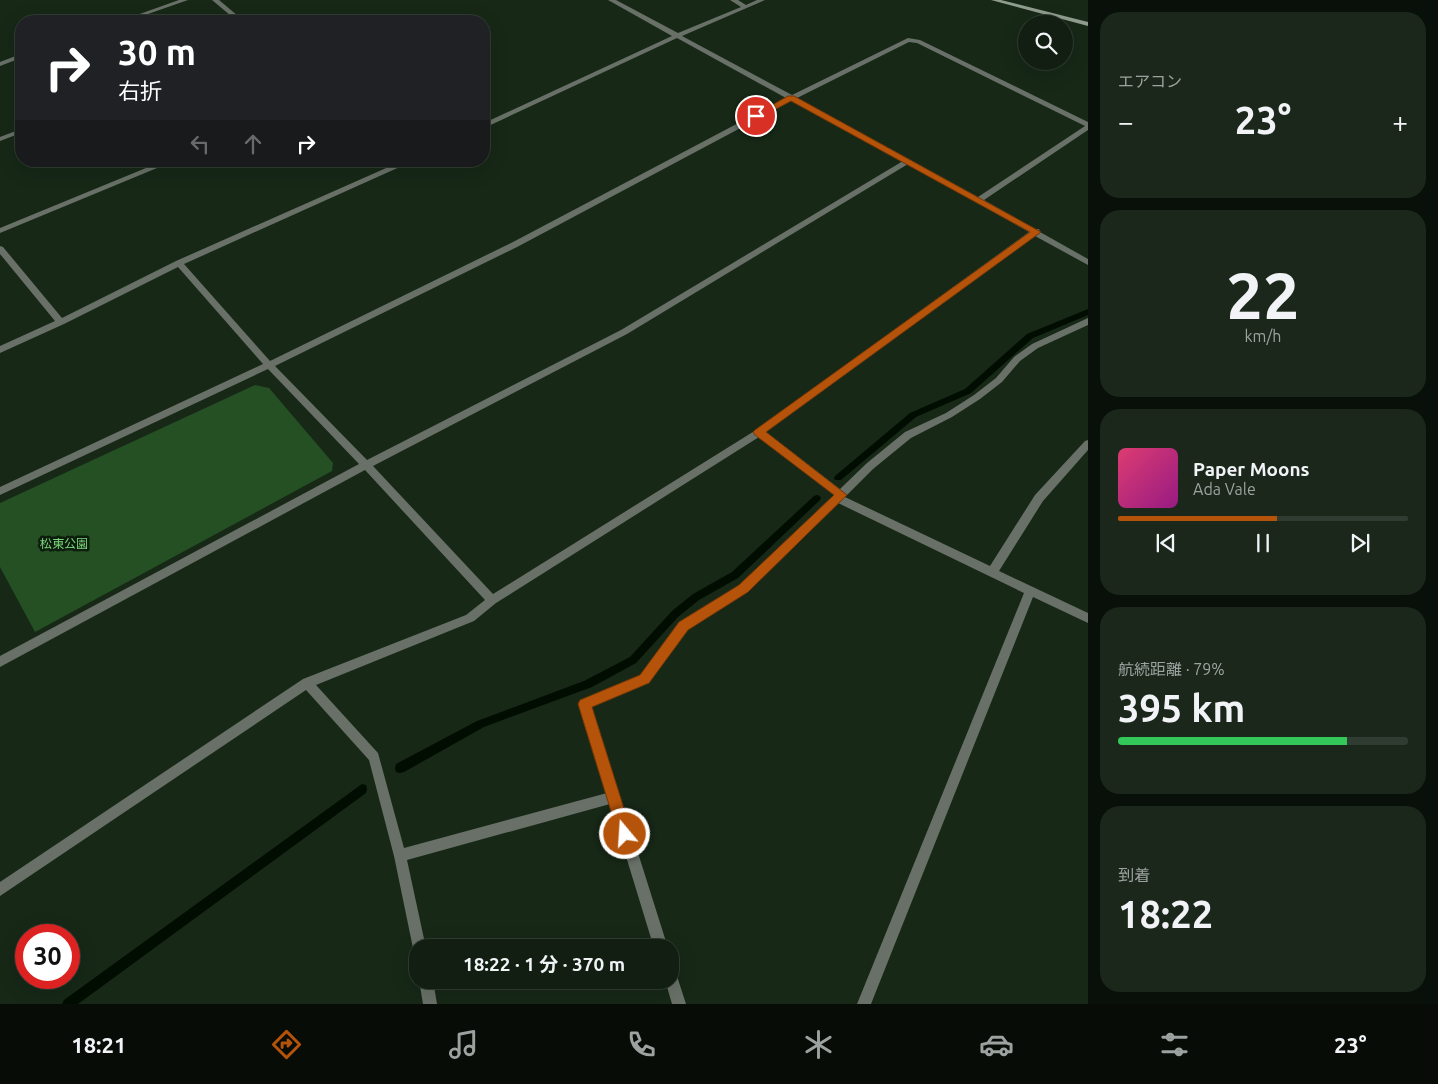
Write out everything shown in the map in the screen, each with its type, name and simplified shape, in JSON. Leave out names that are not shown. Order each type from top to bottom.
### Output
[{"type":"street","points":[[141,15],[185,0]]},
{"type":"street","points":[[215,0],[234,15]]},
{"type":"street","points":[[611,0],[908,161],[1088,262]]},
{"type":"street","points":[[733,0],[746,7]]},
{"type":"street","points":[[490,123],[677,36],[762,0]]},
{"type":"street","points":[[994,0],[1088,24]]},
{"type":"street","points":[[0,491],[269,365],[516,244],[791,98],[908,40],[918,41],[1088,126],[979,200]]},
{"type":"street","points":[[0,64],[15,58]]},
{"type":"street","points":[[0,139],[15,133]]},
{"type":"street","points":[[0,662],[366,465],[624,332],[908,161]]},
{"type":"street","points":[[0,231],[155,167]]},
{"type":"street","points":[[0,350],[179,263],[395,167]]},
{"type":"street","points":[[0,890],[307,683],[470,618],[492,600],[759,432],[1036,232]]},
{"type":"street","points":[[0,250],[61,322]]},
{"type":"street","points":[[179,263],[269,365],[366,465],[492,600]]},
{"type":"street","points":[[658,939],[585,704],[645,679],[684,626],[743,589],[870,466],[908,435],[949,415],[977,397],[999,380],[1017,359],[1034,346],[1088,322]]},
{"type":"street","points":[[759,432],[839,497],[1030,592],[1088,618]]},
{"type":"street","points":[[992,573],[1039,498],[1088,444]]},
{"type":"street","points":[[864,1004],[1030,592]]},
{"type":"street","points":[[307,683],[374,757],[400,856],[417,939]]},
{"type":"street","points":[[400,856],[613,797]]},
{"type":"street","points":[[428,989],[430,1004]]},
{"type":"street","points":[[674,989],[679,1004]]},
{"type":"green space","name":"松東公園","points":[[255,385],[269,388],[333,463],[332,471],[35,632],[0,567],[0,503]]},
{"type":"waterway","points":[[838,478],[913,415],[968,391],[1030,336],[1088,312]]},
{"type":"waterway","points":[[400,768],[481,724],[588,684],[633,660],[675,614],[696,597],[735,575],[817,498]]},
{"type":"waterway","points":[[68,1004],[362,789]]},
{"type":"route","points":[[625,834],[585,704],[645,679],[684,626],[743,589],[841,495],[759,432],[1036,232],[791,98],[756,116]]}]
